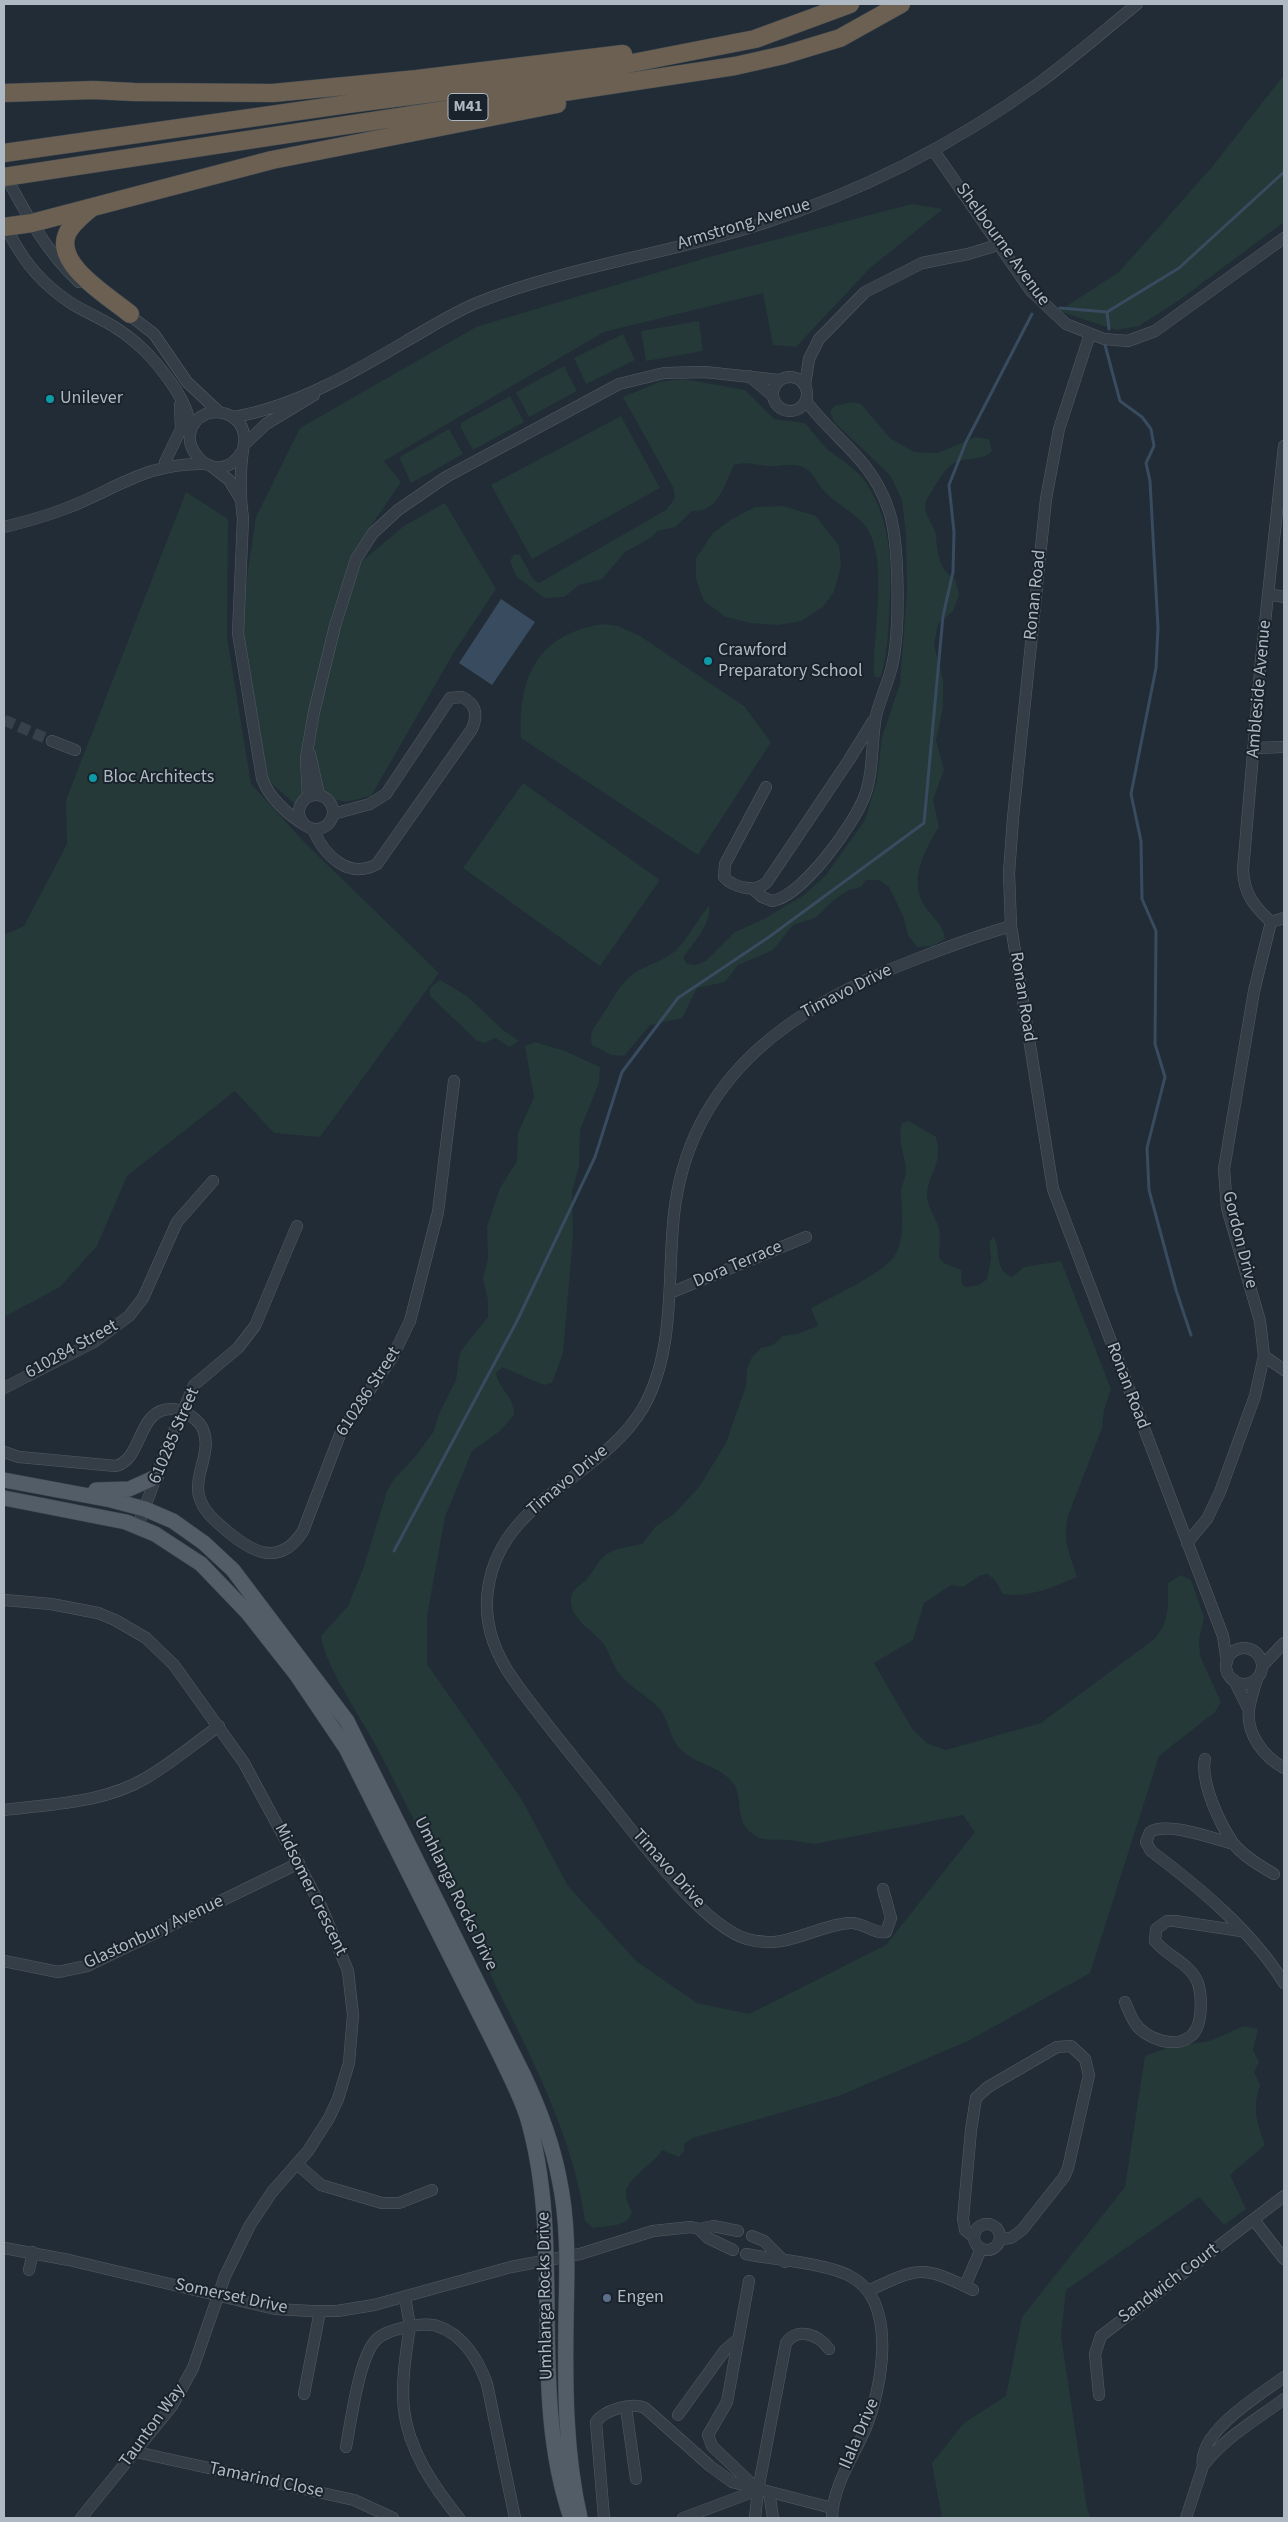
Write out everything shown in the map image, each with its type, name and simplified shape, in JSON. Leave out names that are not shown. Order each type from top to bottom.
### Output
[{"type":"highway","name":"M41","points":[[6,153],[348,104],[571,75],[755,39],[850,4]]},
{"type":"highway","name":"M41","points":[[4,177],[735,66],[784,55],[840,38],[901,4]]},
{"type":"highway","points":[[4,85],[12,92],[93,90],[273,93],[314,90],[755,39]]},
{"type":"highway","points":[[4,226],[32,223],[272,160],[444,128],[735,66]]},
{"type":"highway","points":[[91,207],[66,235],[65,250],[68,260],[77,271],[130,314]]},
{"type":"main road","points":[[57,1489],[117,1490],[136,1487],[156,1477]]},
{"type":"main road","name":"Umhlanga Rocks Drive","points":[[4,1480],[57,1489],[145,1509],[173,1521],[204,1543],[233,1570],[347,1721],[533,2095],[545,2126],[559,2178],[567,2255],[568,2441],[573,2485],[580,2518]]},
{"type":"main road","name":"Umhlanga Rocks Drive","points":[[4,1498],[88,1514],[138,1526],[187,1553],[212,1574],[248,1613],[296,1674],[346,1748],[520,2095],[532,2136],[540,2181],[546,2259],[551,2418],[554,2454],[560,2484],[571,2518]]},
{"type":"street","name":"Armstrong Avenue","points":[[234,418],[257,413],[322,388],[456,312],[492,297],[541,280],[758,225],[858,186],[934,150],[1039,83],[1137,4]]},
{"type":"street","name":"Shelbourne Avenue","points":[[934,150],[998,245],[1045,307],[1066,324],[1117,342],[1138,339],[1155,332],[1284,238]]},
{"type":"street","points":[[4,173],[32,223],[51,252],[75,279],[97,295],[130,314],[154,334],[186,382],[219,412],[234,418],[243,429],[244,447],[241,500],[243,518],[238,633],[262,778],[267,789],[289,815],[309,827],[327,826],[332,809]]},
{"type":"street","points":[[4,226],[31,268],[52,289],[78,309],[106,322],[142,346],[156,361],[177,392],[189,415],[193,452],[229,480],[241,500]]},
{"type":"street","points":[[802,405],[809,359],[819,339],[832,323],[874,286],[886,282],[922,263],[973,253],[998,245]]},
{"type":"street","name":"Ronan Road","points":[[1090,334],[1059,428],[1046,499],[1013,809],[1009,873],[1011,926],[1053,1189],[1223,1636],[1226,1662]]},
{"type":"street","points":[[802,405],[783,410],[776,404],[773,396],[774,387],[809,359]]},
{"type":"street","points":[[300,809],[302,821],[339,864],[362,869],[377,864],[474,723],[475,708],[468,700],[454,696],[445,703],[386,794],[370,804],[356,808],[332,809],[314,796],[306,767],[314,712],[356,559],[373,533],[398,510],[446,478],[619,384],[664,374],[706,372],[799,379],[805,385]]},
{"type":"street","points":[[749,376],[773,396]]},
{"type":"street","name":"Armstrong Avenue","points":[[244,447],[266,424],[302,404],[322,388]]},
{"type":"street","points":[[165,462],[181,429],[182,420],[177,392]]},
{"type":"street","points":[[752,888],[762,897],[772,901],[802,885],[814,873],[856,815],[867,786],[876,715],[892,664],[897,610],[894,529],[879,485],[842,439],[802,405]]},
{"type":"street","points":[[4,527],[67,508],[155,468],[165,462],[206,414],[219,412]]},
{"type":"street","name":"Ambleside Avenue","points":[[1271,922],[1254,906],[1246,892],[1244,883],[1268,594],[1284,446]]},
{"type":"street","points":[[155,468],[175,464],[226,466],[233,463],[244,447]]},
{"type":"street","points":[[1268,594],[1284,597]]},
{"type":"street","points":[[766,787],[735,842],[723,871],[724,877],[732,884],[752,888],[761,886],[766,882],[849,760],[876,715]]},
{"type":"street","points":[[52,741],[75,750]]},
{"type":"street","points":[[1255,748],[1284,747]]},
{"type":"street","points":[[300,809],[314,796]]},
{"type":"street","points":[[279,803],[300,809]]},
{"type":"street","points":[[1271,922],[1284,918]]},
{"type":"street","name":"Gordon Drive","points":[[1187,1543],[1207,1519],[1220,1492],[1255,1396],[1264,1356],[1260,1321],[1228,1208],[1224,1169],[1252,998],[1271,922]]},
{"type":"street","name":"Timavo Drive","points":[[883,1888],[891,1918],[886,1932],[850,1923],[800,1937],[770,1941],[748,1939],[727,1929],[666,1872],[527,1699],[496,1651],[488,1628],[487,1596],[492,1570],[500,1549],[515,1527],[534,1508],[614,1443],[634,1422],[648,1397],[659,1367],[670,1293],[674,1215],[683,1165],[702,1121],[718,1092],[733,1072],[768,1039],[815,1006],[840,992],[903,964],[1011,926]]},
{"type":"street","name":"610286 Street","points":[[183,1412],[200,1424],[204,1432],[205,1451],[198,1488],[206,1511],[241,1542],[258,1552],[265,1554],[281,1551],[294,1544],[304,1531],[341,1432],[393,1356],[410,1321],[438,1212],[454,1081]]},
{"type":"street","name":"610284 Street","points":[[4,1388],[94,1342],[129,1316],[144,1298],[177,1222],[213,1181]]},
{"type":"street","name":"610285 Street","points":[[138,1526],[156,1477],[196,1382],[238,1348],[255,1326],[297,1226]]},
{"type":"street","name":"Dora Terrace","points":[[670,1293],[806,1237]]},
{"type":"street","points":[[1264,1356],[1284,1370]]},
{"type":"street","points":[[4,1452],[18,1457],[116,1466],[130,1458],[143,1429],[153,1416],[168,1409],[183,1412]]},
{"type":"street","name":"Midsomer Crescent","points":[[4,1600],[78,1608],[123,1624],[146,1638],[164,1654],[218,1726],[258,1786],[299,1863],[342,1953],[348,1971],[353,2015],[349,2063],[338,2099],[314,2142],[261,2206],[244,2237],[218,2296]]},
{"type":"street","name":"Ronan Road","points":[[1223,1636],[1238,1649]]},
{"type":"street","points":[[1249,1710],[1262,1666],[1274,1651],[1284,1643]]},
{"type":"street","points":[[1262,1666],[1261,1659],[1254,1651],[1248,1648],[1238,1649],[1226,1662],[1227,1672],[1234,1680],[1249,1710],[1252,1731],[1256,1741],[1271,1759],[1284,1768]]},
{"type":"street","points":[[1254,1651],[1274,1651]]},
{"type":"street","points":[[1234,1680],[1243,1684],[1257,1679]]},
{"type":"street","points":[[4,1810],[72,1801],[115,1792],[146,1778],[218,1726]]},
{"type":"street","points":[[1205,1759],[1204,1771],[1209,1793],[1234,1844],[1260,1866],[1274,1874]]},
{"type":"street","points":[[1234,1844],[1200,1835],[1161,1828],[1150,1832],[1146,1842],[1151,1851],[1211,1897],[1284,1983]]},
{"type":"street","name":"Glastonbury Avenue","points":[[4,1961],[58,1972],[87,1966],[299,1863]]},
{"type":"street","points":[[1125,2002],[1135,2024],[1148,2035],[1166,2041],[1189,2038],[1194,2033],[1199,2015],[1200,1994],[1198,1983],[1184,1964],[1155,1941],[1156,1929],[1167,1921],[1175,1921],[1241,1931]]},
{"type":"street","points":[[974,2237],[979,2226],[988,2224],[998,2230],[1000,2239],[993,2249],[981,2249],[976,2244],[974,2237],[965,2230],[963,2219],[972,2121],[976,2098],[988,2087],[1057,2047],[1071,2046],[1085,2059],[1089,2075],[1068,2168],[1064,2177],[1022,2230],[1012,2238],[1000,2239]]},
{"type":"street","points":[[297,2164],[321,2185],[382,2203],[399,2203],[432,2190]]},
{"type":"street","name":"Sandwich Court","points":[[1099,2395],[1096,2354],[1101,2336],[1284,2196]]},
{"type":"street","points":[[1254,2220],[1284,2259]]},
{"type":"street","points":[[546,2259],[580,2254],[653,2231],[691,2227],[699,2229],[713,2226],[738,2231]]},
{"type":"street","points":[[699,2229],[708,2238],[732,2250]]},
{"type":"street","points":[[752,2236],[764,2241],[785,2262]]},
{"type":"street","name":"Somerset Drive","points":[[4,2248],[33,2252],[275,2309],[320,2311],[360,2308],[546,2259]]},
{"type":"street","points":[[746,2254],[834,2269],[859,2281],[868,2290],[905,2273],[923,2271],[969,2288],[981,2249]]},
{"type":"street","points":[[29,2270],[33,2252]]},
{"type":"street","points":[[750,2281],[727,2402],[708,2435],[712,2446],[763,2491],[773,2518]]},
{"type":"street","name":"Ilala Drive","points":[[832,2513],[841,2478],[872,2413],[881,2374],[881,2330],[868,2290]]},
{"type":"street","name":"Taunton Way","points":[[81,2518],[172,2406],[193,2368],[218,2296]]},
{"type":"street","points":[[405,2297],[409,2321],[403,2383],[405,2419],[426,2473],[459,2518]]},
{"type":"street","points":[[304,2394],[320,2311]]},
{"type":"street","points":[[346,2447],[368,2350],[378,2338],[409,2321],[444,2329],[469,2349],[480,2366],[487,2384],[515,2518]]},
{"type":"street","points":[[755,2518],[763,2491],[786,2343],[793,2336],[805,2334],[817,2337],[828,2348]]},
{"type":"street","points":[[678,2415],[725,2350],[738,2339]]},
{"type":"street","points":[[1186,2518],[1203,2466],[1204,2452],[1220,2427],[1284,2377]]},
{"type":"street","points":[[1203,2466],[1222,2446],[1284,2399]]},
{"type":"street","points":[[604,2518],[596,2422],[605,2412],[626,2408],[645,2408],[710,2466],[732,2482],[832,2513]]},
{"type":"street","points":[[626,2408],[636,2479]]},
{"type":"street","name":"Tamarind Close","points":[[136,2452],[354,2500],[393,2518]]},
{"type":"street","points":[[683,2518],[763,2491]]},
{"type":"green space","points":[[1284,75],[1284,222],[1178,301],[1139,326],[1116,330],[1059,311],[1119,272],[1212,167]]},
{"type":"green space","points":[[912,204],[943,209],[869,269],[796,347],[773,345],[763,293],[604,332],[384,461],[401,482],[352,554],[330,627],[300,809],[267,779],[239,631],[256,517],[300,428],[476,327],[709,257]]},
{"type":"green space","points":[[699,321],[703,351],[646,361],[641,331]]},
{"type":"green space","points":[[623,334],[635,360],[586,384],[574,358]]},
{"type":"green space","points":[[564,366],[577,391],[529,417],[516,392]]},
{"type":"green space","points":[[684,379],[745,390],[774,419],[805,423],[827,449],[854,469],[867,484],[882,515],[889,548],[890,565],[887,646],[881,676],[878,678],[874,676],[874,660],[878,577],[877,557],[872,540],[861,521],[829,496],[811,473],[800,466],[772,466],[747,463],[734,465],[719,497],[714,503],[701,510],[692,511],[675,527],[657,531],[652,537],[625,552],[602,579],[579,585],[564,597],[544,598],[516,576],[510,561],[514,554],[520,555],[533,579],[539,583],[666,510],[675,498],[673,487],[623,397],[659,382]]},
{"type":"green space","points":[[510,396],[524,422],[473,450],[461,428],[461,423]]},
{"type":"green space","points":[[852,402],[861,404],[890,438],[914,452],[938,453],[975,437],[989,439],[992,451],[984,457],[963,460],[950,466],[927,499],[925,506],[935,532],[940,561],[946,572],[955,579],[959,595],[953,611],[938,624],[934,645],[943,679],[943,707],[936,740],[944,770],[933,800],[939,827],[929,844],[918,874],[919,893],[923,903],[939,923],[945,939],[933,946],[917,947],[908,935],[903,916],[889,887],[879,880],[866,880],[861,887],[849,890],[835,899],[815,918],[793,925],[773,950],[738,965],[725,982],[697,988],[682,1018],[650,1025],[624,1056],[612,1055],[592,1045],[591,1036],[595,1025],[628,978],[674,952],[709,906],[709,913],[704,927],[683,958],[687,964],[695,965],[706,961],[735,932],[764,919],[804,895],[826,875],[865,820],[877,780],[882,737],[900,684],[907,590],[906,535],[902,500],[890,475],[834,422],[830,412],[834,406]]},
{"type":"green space","points":[[621,416],[660,488],[532,559],[491,485]]},
{"type":"green space","points":[[449,429],[463,454],[411,483],[400,459],[401,456]]},
{"type":"green space","points":[[186,492],[228,519],[227,637],[251,784],[306,844],[439,973],[320,1137],[274,1133],[235,1091],[127,1176],[97,1246],[60,1287],[4,1317],[4,935],[24,926],[67,844],[66,800]]},
{"type":"green space","points":[[445,503],[496,589],[453,654],[371,796],[346,802],[330,798],[320,788],[312,754],[338,621],[356,566],[404,526]]},
{"type":"green space","points":[[783,506],[816,516],[839,546],[841,566],[834,592],[823,607],[801,621],[779,625],[751,623],[726,617],[704,601],[696,579],[696,558],[713,533],[732,519],[755,507]]},
{"type":"green space","points":[[604,624],[618,626],[640,636],[744,706],[771,742],[698,855],[521,738],[523,696],[529,677],[537,662],[548,648],[563,637],[581,629]]},
{"type":"green space","points":[[523,783],[660,880],[600,966],[463,868]]},
{"type":"green space","points":[[440,980],[467,996],[503,1030],[519,1041],[509,1047],[496,1038],[484,1043],[477,1041],[430,996],[430,988]]},
{"type":"green space","points":[[535,1042],[565,1051],[600,1067],[599,1083],[580,1130],[579,1167],[572,1191],[573,1237],[563,1353],[552,1383],[544,1385],[502,1367],[496,1373],[500,1385],[512,1403],[514,1415],[500,1431],[472,1451],[445,1517],[427,1616],[427,1664],[522,1800],[568,1886],[636,1961],[697,2003],[749,2014],[886,1945],[975,1832],[963,1815],[815,1844],[757,1837],[747,1829],[743,1822],[738,1795],[733,1783],[716,1769],[688,1755],[678,1747],[663,1713],[621,1676],[603,1643],[577,1618],[571,1605],[573,1592],[587,1579],[603,1557],[616,1550],[642,1544],[656,1526],[673,1515],[699,1487],[726,1443],[746,1386],[747,1369],[752,1357],[761,1348],[773,1345],[783,1336],[797,1334],[818,1326],[811,1308],[867,1278],[893,1258],[902,1236],[901,1191],[906,1172],[901,1140],[902,1123],[909,1121],[936,1137],[938,1147],[937,1162],[928,1186],[927,1198],[939,1232],[939,1258],[944,1263],[961,1270],[962,1284],[966,1287],[979,1285],[987,1279],[991,1258],[989,1242],[994,1237],[1000,1265],[1006,1274],[1012,1277],[1024,1267],[1061,1261],[1111,1389],[1104,1410],[1102,1428],[1066,1525],[1066,1541],[1077,1577],[1041,1591],[1013,1595],[1003,1594],[995,1580],[987,1574],[979,1576],[963,1587],[951,1585],[924,1603],[913,1640],[874,1663],[913,1730],[928,1744],[946,1750],[1041,1723],[1159,1634],[1167,1614],[1168,1583],[1181,1575],[1191,1580],[1204,1617],[1199,1640],[1200,1656],[1221,1702],[1215,1712],[1159,1756],[1090,1973],[968,2041],[839,2096],[693,2138],[684,2144],[684,2151],[679,2157],[662,2150],[635,2177],[627,2189],[627,2199],[632,2213],[627,2221],[617,2225],[593,2228],[585,2221],[579,2190],[562,2130],[525,2044],[382,1757],[330,1664],[321,1636],[348,1606],[364,1566],[387,1491],[394,1479],[415,1457],[434,1431],[438,1416],[456,1380],[460,1352],[488,1317],[488,1300],[483,1278],[488,1259],[487,1227],[500,1188],[517,1161],[518,1133],[534,1097],[525,1046]]},
{"type":"green space","points":[[1244,2026],[1258,2029],[1253,2050],[1259,2062],[1254,2072],[1260,2085],[1256,2108],[1265,2145],[1230,2175],[1246,2209],[1224,2225],[1199,2197],[1066,2290],[1061,2336],[1087,2509],[1091,2518],[942,2518],[932,2463],[964,2423],[1006,2396],[1022,2317],[1125,2187],[1145,2056],[1167,2048],[1210,2041]]},
{"type":"water","points":[[501,599],[535,622],[492,685],[459,663]]},
{"type":"waterway","points":[[1060,308],[1107,312],[1179,268],[1284,172]]},
{"type":"waterway","points":[[1107,312],[1109,329]]},
{"type":"waterway","points":[[394,1551],[517,1321],[595,1157],[622,1072],[678,998],[769,937],[924,823],[943,616],[953,572],[954,532],[949,485],[966,442],[1032,314]]},
{"type":"waterway","points":[[1105,345],[1120,401],[1142,417],[1151,429],[1154,446],[1146,463],[1150,481],[1158,628],[1156,668],[1131,794],[1141,841],[1142,899],[1156,931],[1155,1044],[1165,1077],[1147,1148],[1149,1190],[1176,1290],[1191,1335]]},
{"type":"tunnel","points":[[4,720],[52,741]]},
{"type":"place","name":"Unilever","points":[[50,399]]},
{"type":"place","name":"Crawford Preparatory School","points":[[708,661]]},
{"type":"place","name":"Bloc Architects","points":[[93,778]]},
{"type":"place","name":"Engen","points":[[607,2298]]}]
